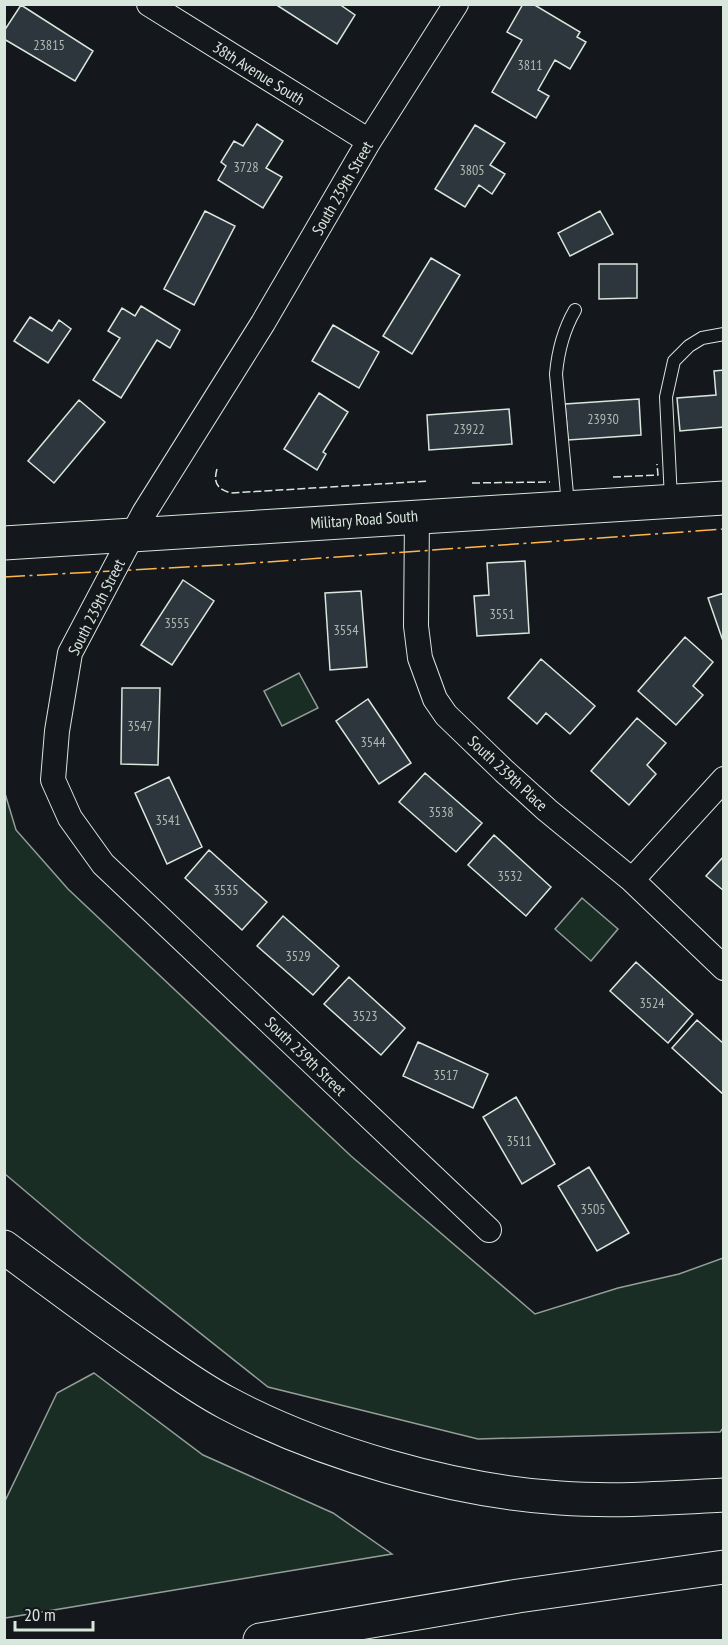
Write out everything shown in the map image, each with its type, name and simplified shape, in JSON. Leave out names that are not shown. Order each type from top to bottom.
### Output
[{"type":"main road","name":"Military Road South","points":[[4,543],[723,498]]},
{"type":"main road","points":[[4,1247],[130,1339],[225,1402],[272,1425],[346,1453],[417,1474],[486,1489],[560,1498],[633,1499],[723,1495]]},
{"type":"main road","points":[[260,1641],[518,1596],[723,1567]]},
{"type":"street","name":"38th Avenue South","points":[[148,4],[369,141]]},
{"type":"street","name":"South 239th Street","points":[[456,4],[369,141],[263,323],[144,513],[70,653],[57,731],[53,780],[70,818],[103,864],[489,1230]]},
{"type":"street","name":"South 239th Place","points":[[417,516],[416,626],[420,658],[435,699],[446,715],[504,771],[546,810],[632,880],[723,968]]},
{"type":"street","points":[[632,880],[723,779]]},
{"type":"lane","points":[[568,507],[556,374],[558,357],[566,330],[575,310]]},
{"type":"lane","points":[[671,501],[666,397],[674,361],[689,346],[702,338],[723,334]]},
{"type":"green space","points":[[299,673],[318,708],[282,726],[264,691]]},
{"type":"green space","points":[[4,790],[16,830],[68,889],[351,1156],[535,1314],[618,1288],[679,1274],[723,1258],[724,1427],[720,1432],[478,1439],[268,1387],[83,1240],[5,1174]]},
{"type":"green space","points":[[582,898],[618,929],[591,961],[555,929]]},
{"type":"green space","points":[[94,1373],[203,1455],[333,1513],[392,1554],[5,1618],[5,1501],[57,1393]]},
{"type":"building","points":[[275,4],[339,4],[355,15],[337,44]]},
{"type":"building","points":[[523,4],[533,4],[580,32],[577,37],[586,42],[570,69],[555,60],[538,90],[549,96],[536,118],[492,92],[522,40],[507,32]]},
{"type":"building","points":[[21,5],[93,51],[75,81],[4,39],[4,31]]},
{"type":"building","points":[[257,124],[283,141],[266,168],[282,177],[263,208],[218,180],[226,166],[221,162],[234,141],[243,146]]},
{"type":"building","points":[[475,125],[505,143],[490,165],[505,174],[492,194],[479,185],[465,207],[435,189]]},
{"type":"building","points":[[205,211],[235,226],[194,305],[164,289]]},
{"type":"building","points":[[600,211],[613,234],[570,256],[558,233]]},
{"type":"building","points":[[431,258],[460,275],[412,354],[383,336]]},
{"type":"building","points":[[599,264],[637,264],[637,298],[599,299]]},
{"type":"building","points":[[141,306],[180,330],[170,348],[157,340],[121,398],[93,380],[120,338],[108,331],[122,308],[135,316]]},
{"type":"building","points":[[30,317],[52,331],[59,320],[71,329],[48,363],[14,341]]},
{"type":"building","points":[[333,325],[379,352],[359,388],[312,361]]},
{"type":"building","points":[[724,370],[724,427],[680,431],[677,398],[716,395],[714,371]]},
{"type":"building","points":[[319,393],[348,412],[323,452],[326,454],[317,470],[284,449]]},
{"type":"building","points":[[639,399],[641,435],[568,440],[565,404]]},
{"type":"building","points":[[79,400],[105,422],[54,483],[28,461]]},
{"type":"building","points":[[509,409],[512,444],[429,450],[427,415]]},
{"type":"building","points":[[525,561],[529,633],[477,636],[474,596],[489,595],[487,563]]},
{"type":"building","points":[[183,580],[214,601],[172,665],[141,645]]},
{"type":"building","points":[[361,591],[367,667],[330,670],[325,593]]},
{"type":"building","points":[[724,593],[724,644],[708,598]]},
{"type":"building","points":[[685,637],[713,662],[693,686],[703,695],[676,725],[638,691]]},
{"type":"building","points":[[541,659],[595,706],[570,734],[546,713],[537,724],[508,698]]},
{"type":"building","points":[[122,688],[160,688],[158,765],[121,764]]},
{"type":"building","points":[[368,699],[411,763],[379,784],[336,721]]},
{"type":"building","points":[[637,718],[666,743],[647,765],[656,774],[629,805],[591,771]]},
{"type":"building","points":[[425,773],[482,823],[456,852],[399,802]]},
{"type":"building","points":[[169,777],[202,847],[167,864],[135,793]]},
{"type":"building","points":[[494,835],[551,887],[526,916],[468,865]]},
{"type":"building","points":[[209,850],[267,902],[242,930],[185,878]]},
{"type":"building","points":[[724,856],[724,891],[706,876]]},
{"type":"building","points":[[283,916],[339,966],[313,995],[257,946]]},
{"type":"building","points":[[636,962],[693,1014],[668,1043],[610,991]]},
{"type":"building","points":[[349,977],[405,1028],[381,1055],[324,1004]]},
{"type":"building","points":[[697,1020],[724,1044],[724,1095],[672,1048]]},
{"type":"building","points":[[418,1042],[488,1074],[473,1108],[403,1076]]},
{"type":"building","points":[[516,1097],[555,1164],[522,1184],[483,1117]]},
{"type":"building","points":[[589,1167],[629,1233],[597,1251],[558,1186]]},
{"type":"fence","points":[[613,477],[658,475],[657,464]]},
{"type":"fence","points":[[217,469],[217,485],[222,490],[231,493],[429,481]]},
{"type":"fence","points":[[472,483],[550,482]]},
{"type":"power","points":[[4,577],[240,564],[724,529]]}]
